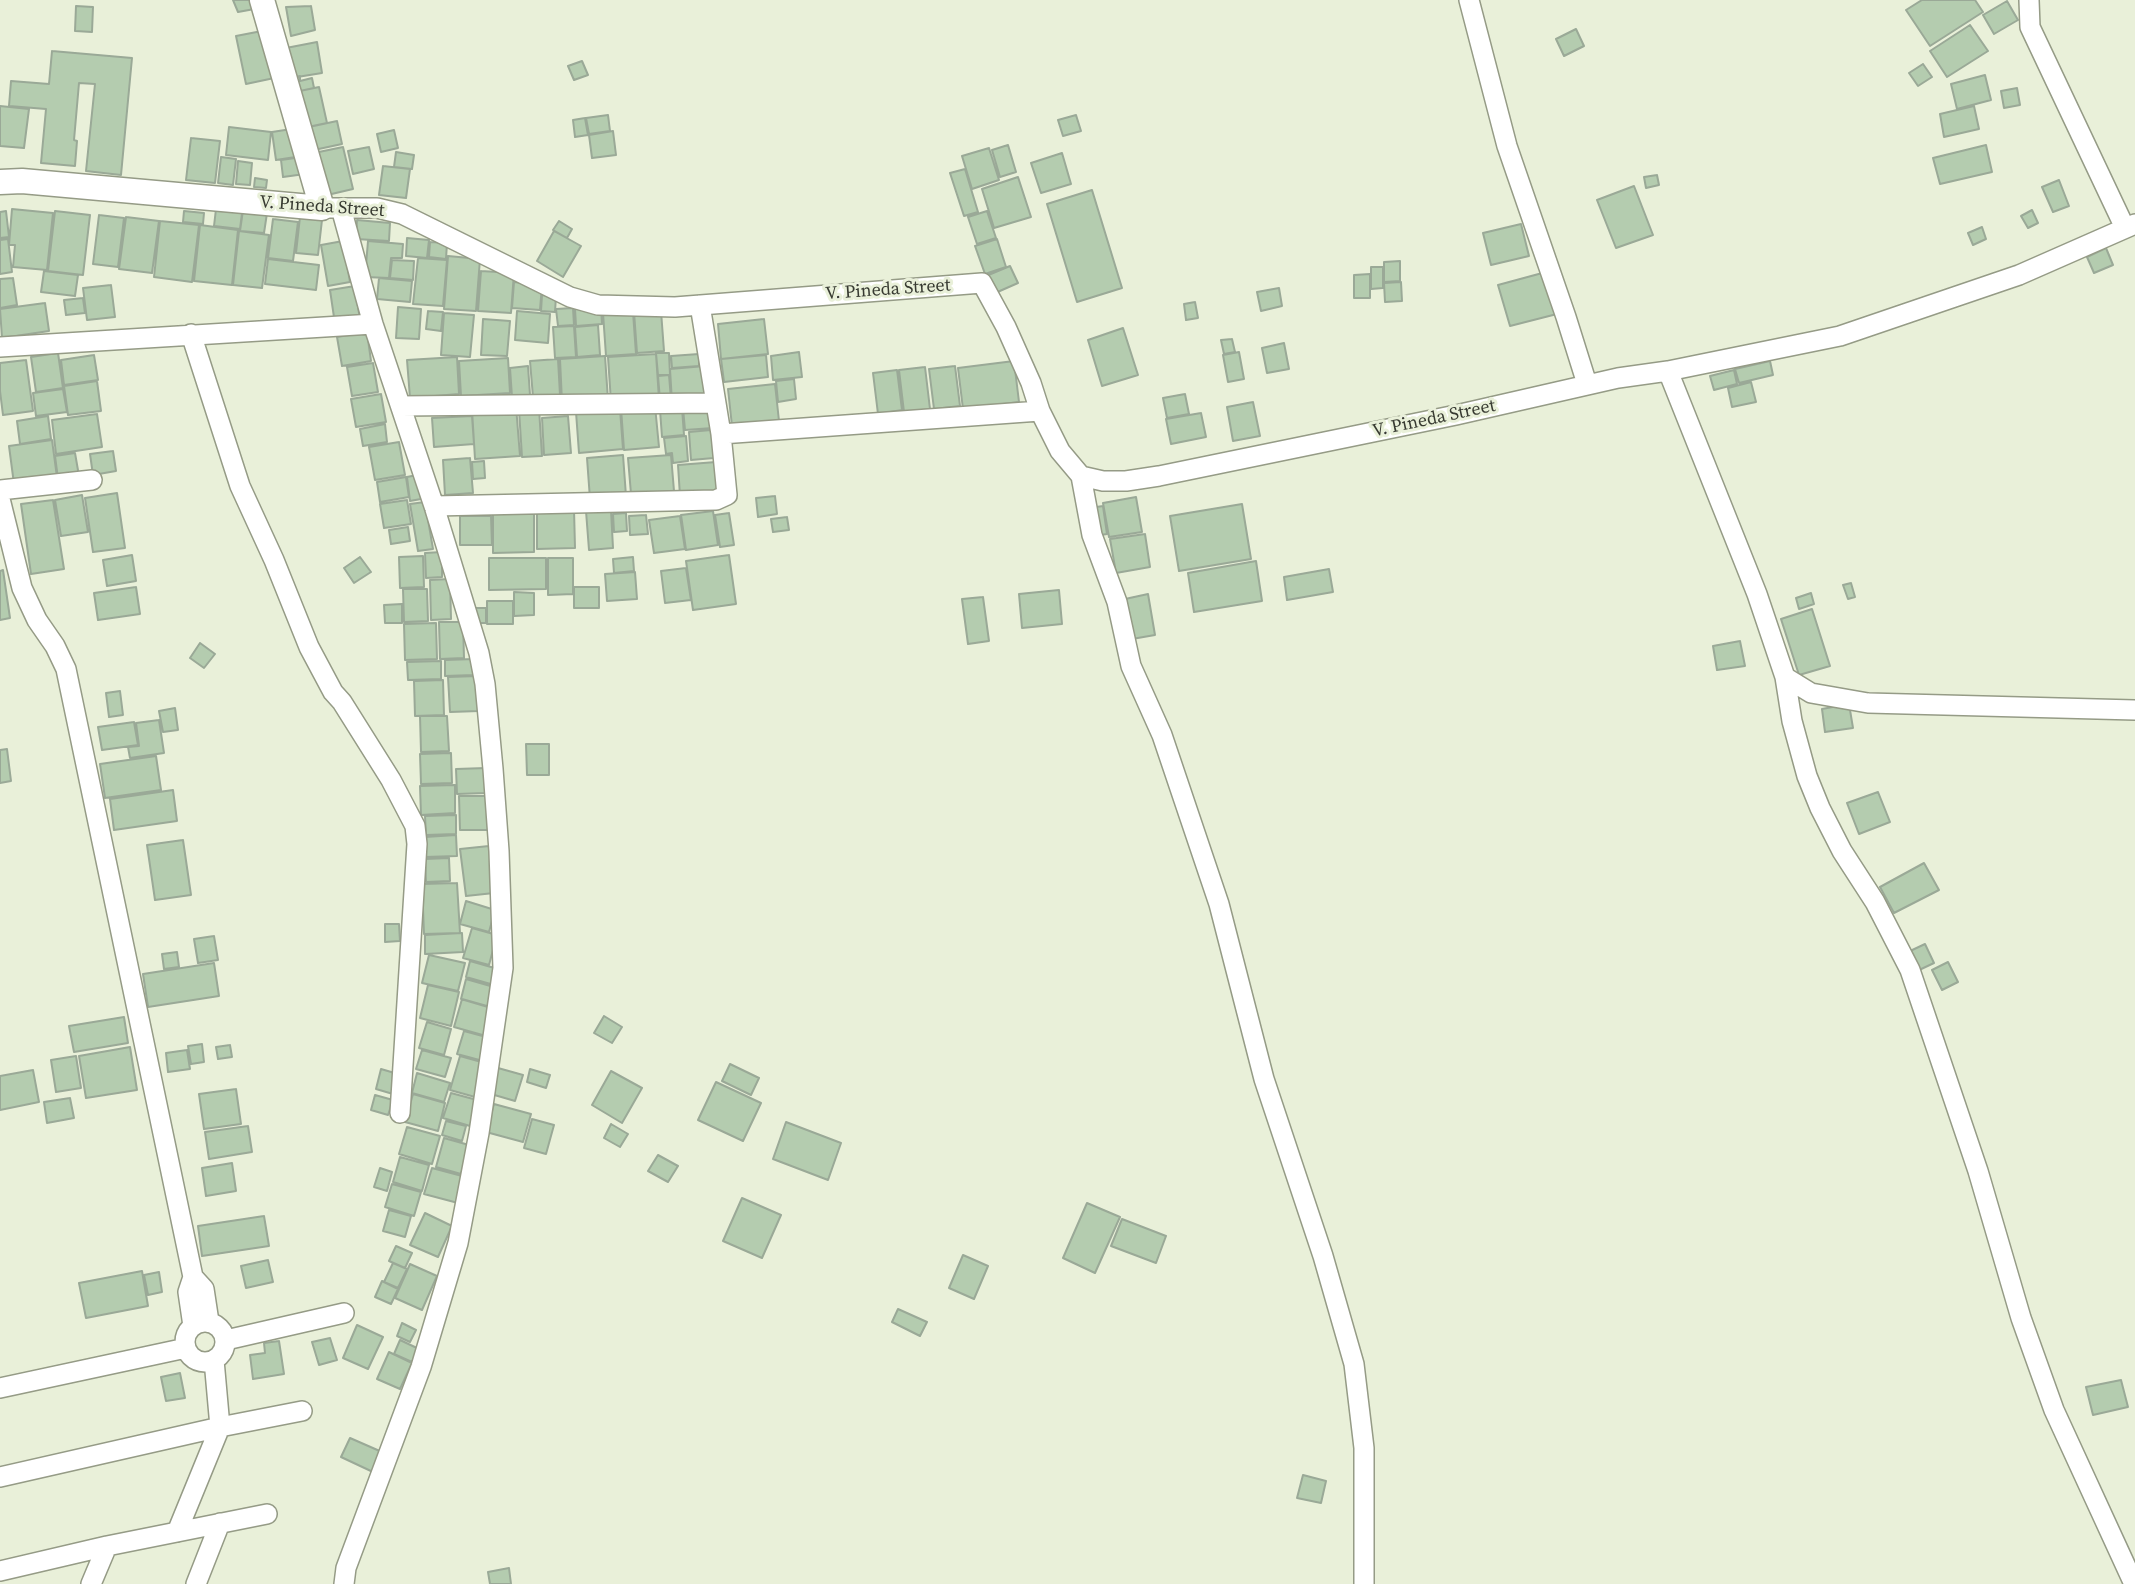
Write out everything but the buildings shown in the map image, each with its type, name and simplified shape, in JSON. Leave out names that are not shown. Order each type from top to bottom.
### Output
[{"type":"street","points":[[262,0],[401,406],[479,653],[485,684],[499,851],[503,968],[479,1133],[455,1254],[421,1367],[346,1568],[344,1584]]},
{"type":"street","points":[[1469,0],[1507,146],[1587,384]]},
{"type":"street","points":[[2029,0],[2031,27],[2130,226]]},
{"type":"street","name":"V. Pineda Street","points":[[0,182],[22,181],[332,208],[377,208],[402,214],[570,297],[598,305],[675,307],[982,283],[1022,363],[1040,411],[1060,451],[1081,475],[1103,481],[1159,476],[1444,418],[1587,384],[1639,374],[1668,372],[1840,336],[2019,275],[2130,226]]},
{"type":"street","points":[[434,506],[716,500],[727,495],[700,305]]},
{"type":"street","points":[[0,346],[373,324]]},
{"type":"street","points":[[191,334],[240,486],[274,560],[300,626],[333,692],[391,780],[415,826],[417,844],[400,1113]]},
{"type":"street","points":[[1668,372],[1757,594],[1786,677],[1791,721],[1819,808],[1842,851],[1875,902],[1910,970],[1969,1146],[2040,1374],[2067,1440],[2134,1584]]},
{"type":"street","points":[[401,406],[715,402]]},
{"type":"street","points":[[720,434],[1040,411]]},
{"type":"street","points":[[1081,475],[1093,535],[1117,602],[1131,666],[1162,735],[1219,904],[1264,1079],[1323,1256],[1354,1364],[1364,1448],[1364,1584]]},
{"type":"street","points":[[0,490],[92,480]]},
{"type":"street","points":[[0,499],[22,588],[66,669],[193,1277],[204,1289],[201,1324]]},
{"type":"street","points":[[1786,677],[1811,693],[1868,703],[2135,710]]},
{"type":"street","points":[[226,1340],[344,1313]]},
{"type":"street","points":[[201,1324],[217,1325],[226,1340],[221,1355],[214,1360],[197,1361],[186,1348],[188,1332],[201,1324]]},
{"type":"street","points":[[0,1388],[186,1348]]},
{"type":"street","points":[[177,1532],[220,1427],[214,1360]]},
{"type":"street","points":[[0,1477],[302,1410]]},
{"type":"street","points":[[0,1571],[107,1546],[267,1514]]},
{"type":"street","points":[[197,1584],[220,1523]]},
{"type":"street","points":[[90,1584],[107,1546]]}]
